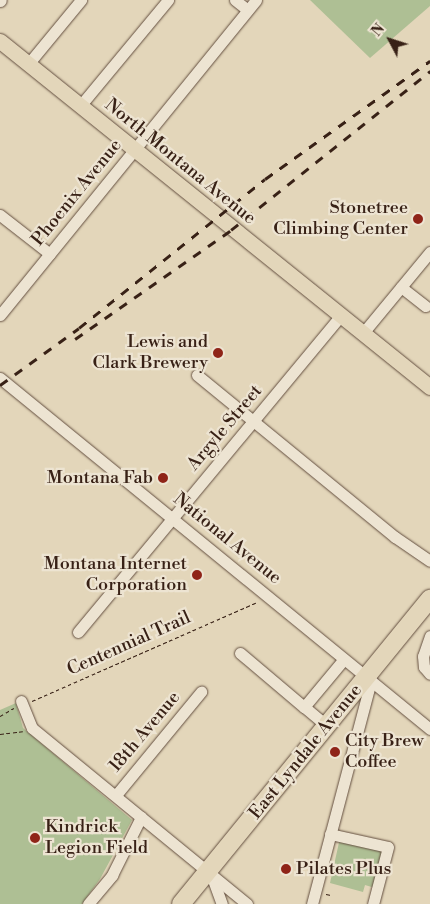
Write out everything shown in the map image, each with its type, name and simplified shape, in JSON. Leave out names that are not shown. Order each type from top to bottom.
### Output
[{"type":"highway","name":"East Lyndale Avenue","points":[[181,904],[209,873],[327,726],[369,679],[430,599]]},
{"type":"main road","name":"North Montana Avenue","points":[[0,41],[430,388]]},
{"type":"street","points":[[28,63],[81,0]]},
{"type":"street","points":[[80,106],[168,0]]},
{"type":"street","points":[[235,0],[248,10]]},
{"type":"street","name":"Phoenix Avenue","points":[[0,313],[256,0]]},
{"type":"street","points":[[0,215],[50,254]]},
{"type":"street","points":[[363,333],[430,252]]},
{"type":"street","points":[[401,287],[425,306]]},
{"type":"street","name":"Argyle Street","points":[[78,632],[341,315]]},
{"type":"street","points":[[197,375],[395,537],[430,561]]},
{"type":"street","name":"National Avenue","points":[[0,378],[430,729]]},
{"type":"street","points":[[430,636],[423,656],[424,667],[430,674]]},
{"type":"street","points":[[240,653],[327,726]]},
{"type":"street","points":[[304,708],[344,659]]},
{"type":"street","points":[[312,904],[369,679]]},
{"type":"street","name":"18th Avenue","points":[[116,795],[202,692]]},
{"type":"street","points":[[21,703],[32,728],[247,904]]},
{"type":"street","points":[[88,904],[112,874],[141,816]]},
{"type":"street","points":[[330,834],[388,847],[373,904]]},
{"type":"street","points":[[209,873],[222,904]]},
{"type":"path","name":"Centennial Trail","points":[[0,716],[21,703],[269,596]]},
{"type":"path","points":[[0,734],[28,731]]},
{"type":"path","points":[[326,894],[331,895]]},
{"type":"green space","points":[[310,0],[430,0],[430,6],[370,58]]},
{"type":"green space","points":[[16,703],[23,728],[132,820],[100,879],[82,904],[0,904],[0,710]]},
{"type":"green space","points":[[340,838],[385,848],[375,888],[365,885],[363,892],[330,883]]},
{"type":"railway","points":[[0,385],[79,328],[265,179],[430,61]]},
{"type":"railway","points":[[75,339],[231,230],[430,71]]},
{"type":"place","name":"Stonetree Climbing Center","points":[[418,219]]},
{"type":"place","name":"Lewis and Clark Brewery","points":[[218,353]]},
{"type":"place","name":"Montana Fab","points":[[163,478]]},
{"type":"place","name":"Montana Internet Corporation","points":[[197,575]]},
{"type":"place","name":"City Brew Coffee","points":[[335,752]]},
{"type":"place","name":"Kindrick Legion Field","points":[[35,838]]},
{"type":"place","name":"Pilates Plus","points":[[286,869]]}]
